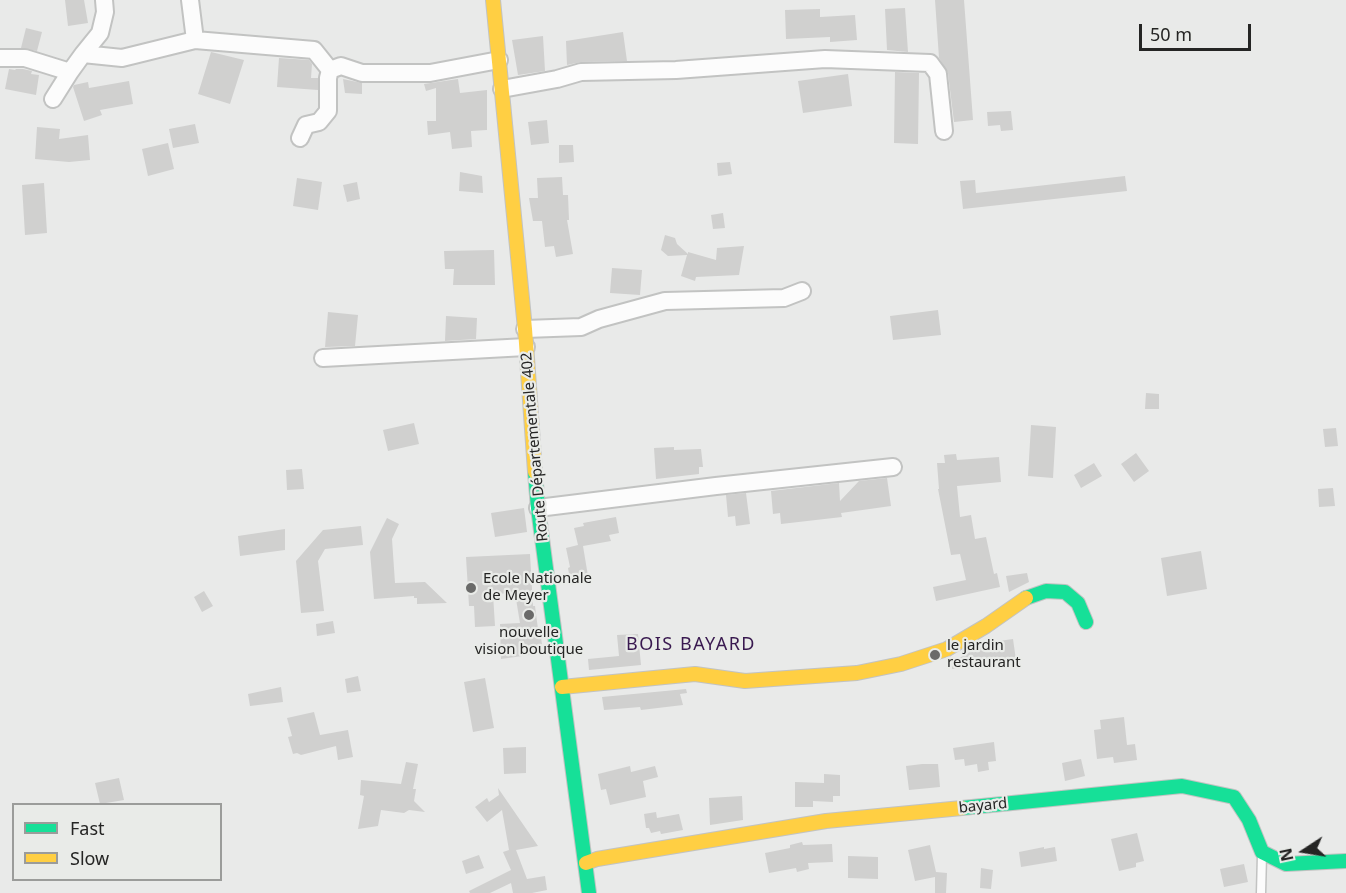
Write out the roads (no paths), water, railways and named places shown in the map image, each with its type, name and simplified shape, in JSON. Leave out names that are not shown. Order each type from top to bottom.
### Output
[{"type":"street","points":[[54,99],[70,72],[100,33],[105,12],[104,0]]},
{"type":"street","points":[[189,0],[195,40]]},
{"type":"street","name":"Route Départementale 402","points":[[494,0],[525,329],[538,508],[589,893]]},
{"type":"street","points":[[83,54],[122,58],[195,40],[314,50],[330,70]]},
{"type":"street","points":[[0,58],[25,58],[70,72]]},
{"type":"street","points":[[502,89],[581,72],[676,70],[825,59],[930,63],[938,74],[944,131]]},
{"type":"street","points":[[330,70],[341,66],[362,73],[430,72],[499,60]]},
{"type":"street","points":[[300,138],[306,125],[319,122],[328,111],[330,70]]},
{"type":"street","points":[[525,329],[582,327],[599,319],[666,301],[784,298],[802,291]]},
{"type":"street","points":[[323,358],[526,347]]},
{"type":"street","points":[[538,508],[893,467]]},
{"type":"street","points":[[562,687],[695,674],[745,681],[857,673],[901,664],[947,649],[986,626],[1021,600],[1046,591],[1065,592],[1078,603],[1086,622]]},
{"type":"street","name":"bayard","points":[[586,863],[597,859],[826,821],[1182,786],[1234,797],[1249,820],[1262,852]]},
{"type":"street","points":[[1262,852],[1286,864],[1346,861]]},
{"type":"lane","points":[[1261,893],[1262,852]]},
{"type":"place","name":"Ecole Nationale de Meyer","points":[[471,588]]},
{"type":"place","name":"nouvelle vision boutique","points":[[529,615]]},
{"type":"place","name":"le jardin restaurant","points":[[935,655]]},
{"type":"district","name":"BOIS BAYARD","points":[[691,645]]}]
